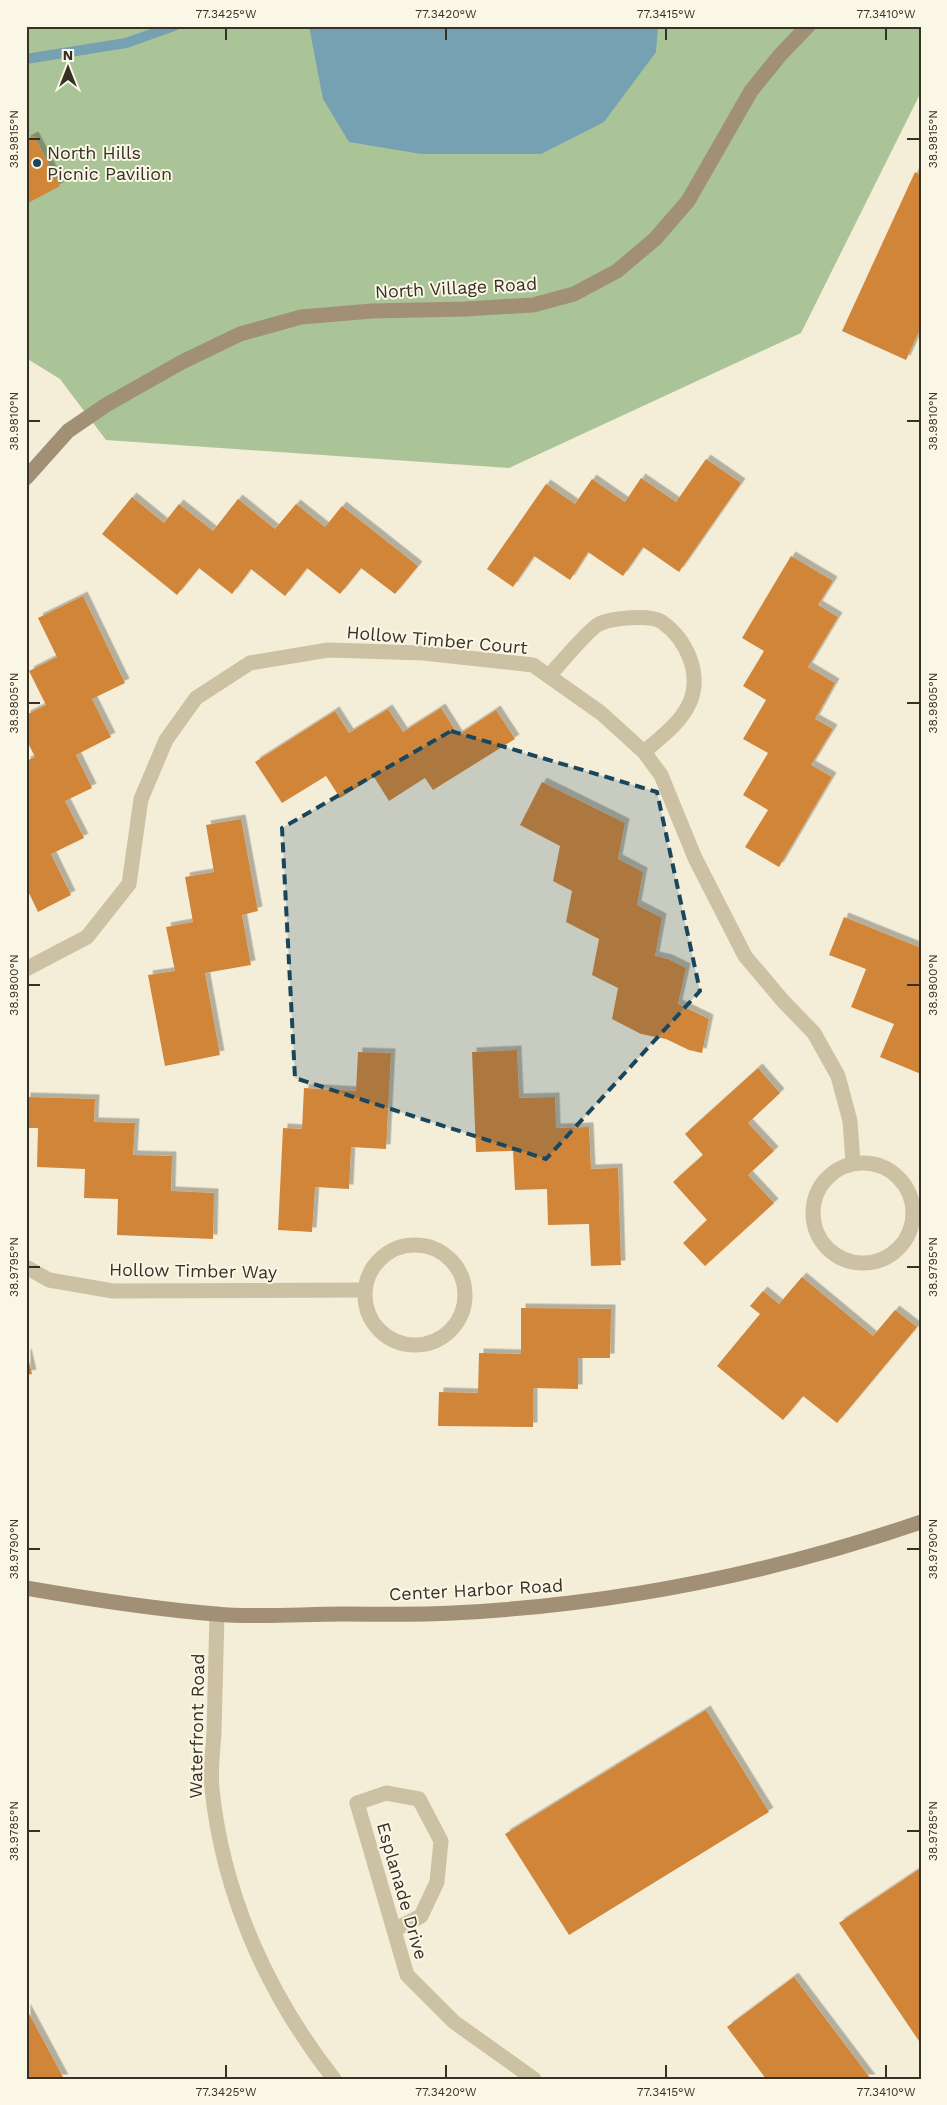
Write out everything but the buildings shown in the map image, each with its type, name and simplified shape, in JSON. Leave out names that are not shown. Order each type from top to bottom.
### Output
[{"type":"street","name":"North Village Road","points":[[26,478],[68,431],[106,405],[182,362],[240,334],[301,317],[372,311],[533,305],[574,294],[617,271],[654,240],[688,200],[751,91],[781,54],[808,26]]},
{"type":"street","points":[[549,676],[598,624],[629,616],[661,621],[684,646],[694,671],[694,678],[691,701],[676,724],[644,752]]},
{"type":"street","name":"Hollow Timber Court","points":[[26,969],[87,936],[129,884],[141,799],[166,740],[196,698],[250,663],[328,650],[422,653],[534,665],[601,713],[644,752],[661,775],[695,858],[745,956],[814,1033],[838,1076],[850,1122],[853,1163]]},
{"type":"street","points":[[853,1163],[870,1163],[886,1168],[901,1178],[910,1192],[914,1210],[912,1226],[904,1242],[892,1255],[876,1261],[860,1263],[845,1260],[831,1251],[820,1239],[814,1224],[813,1208],[817,1193],[825,1180],[838,1169],[853,1163]]},
{"type":"street","points":[[410,1245],[427,1246],[442,1253],[455,1265],[463,1280],[466,1296],[463,1312],[455,1326],[443,1338],[428,1344],[412,1346],[396,1342],[382,1334],[376,1327],[371,1321],[365,1306],[364,1290],[369,1274],[379,1260],[393,1250],[410,1245]]},
{"type":"street","name":"Hollow Timber Way","points":[[26,1267],[49,1280],[113,1291],[364,1290]]},
{"type":"street","name":"Center Harbor Road","points":[[26,1588],[95,1600],[217,1614],[452,1613],[569,1604],[680,1587],[785,1564],[857,1544],[921,1522]]},
{"type":"street","name":"Waterfront Road","points":[[217,1614],[212,1788],[223,1857],[243,1923],[272,1986],[310,2049],[334,2079]]},
{"type":"street","name":"Esplanade Drive","points":[[394,1930],[421,1916],[438,1882],[442,1840],[418,1799],[386,1793],[357,1803],[407,1975],[454,2022],[534,2079]]},
{"type":"highlighted area","points":[[451,731],[657,792],[700,991],[546,1159],[295,1078],[282,828]]},
{"type":"green space","points":[[26,26],[921,26],[921,92],[801,333],[509,468],[106,440],[60,379],[26,358]]},
{"type":"water","points":[[309,26],[658,26],[656,52],[604,122],[541,154],[421,154],[349,142],[323,99]]},
{"type":"waterway","points":[[26,59],[126,43],[174,26]]},
{"type":"place","name":"North Hills Picnic Pavilion","points":[[37,163]]}]
